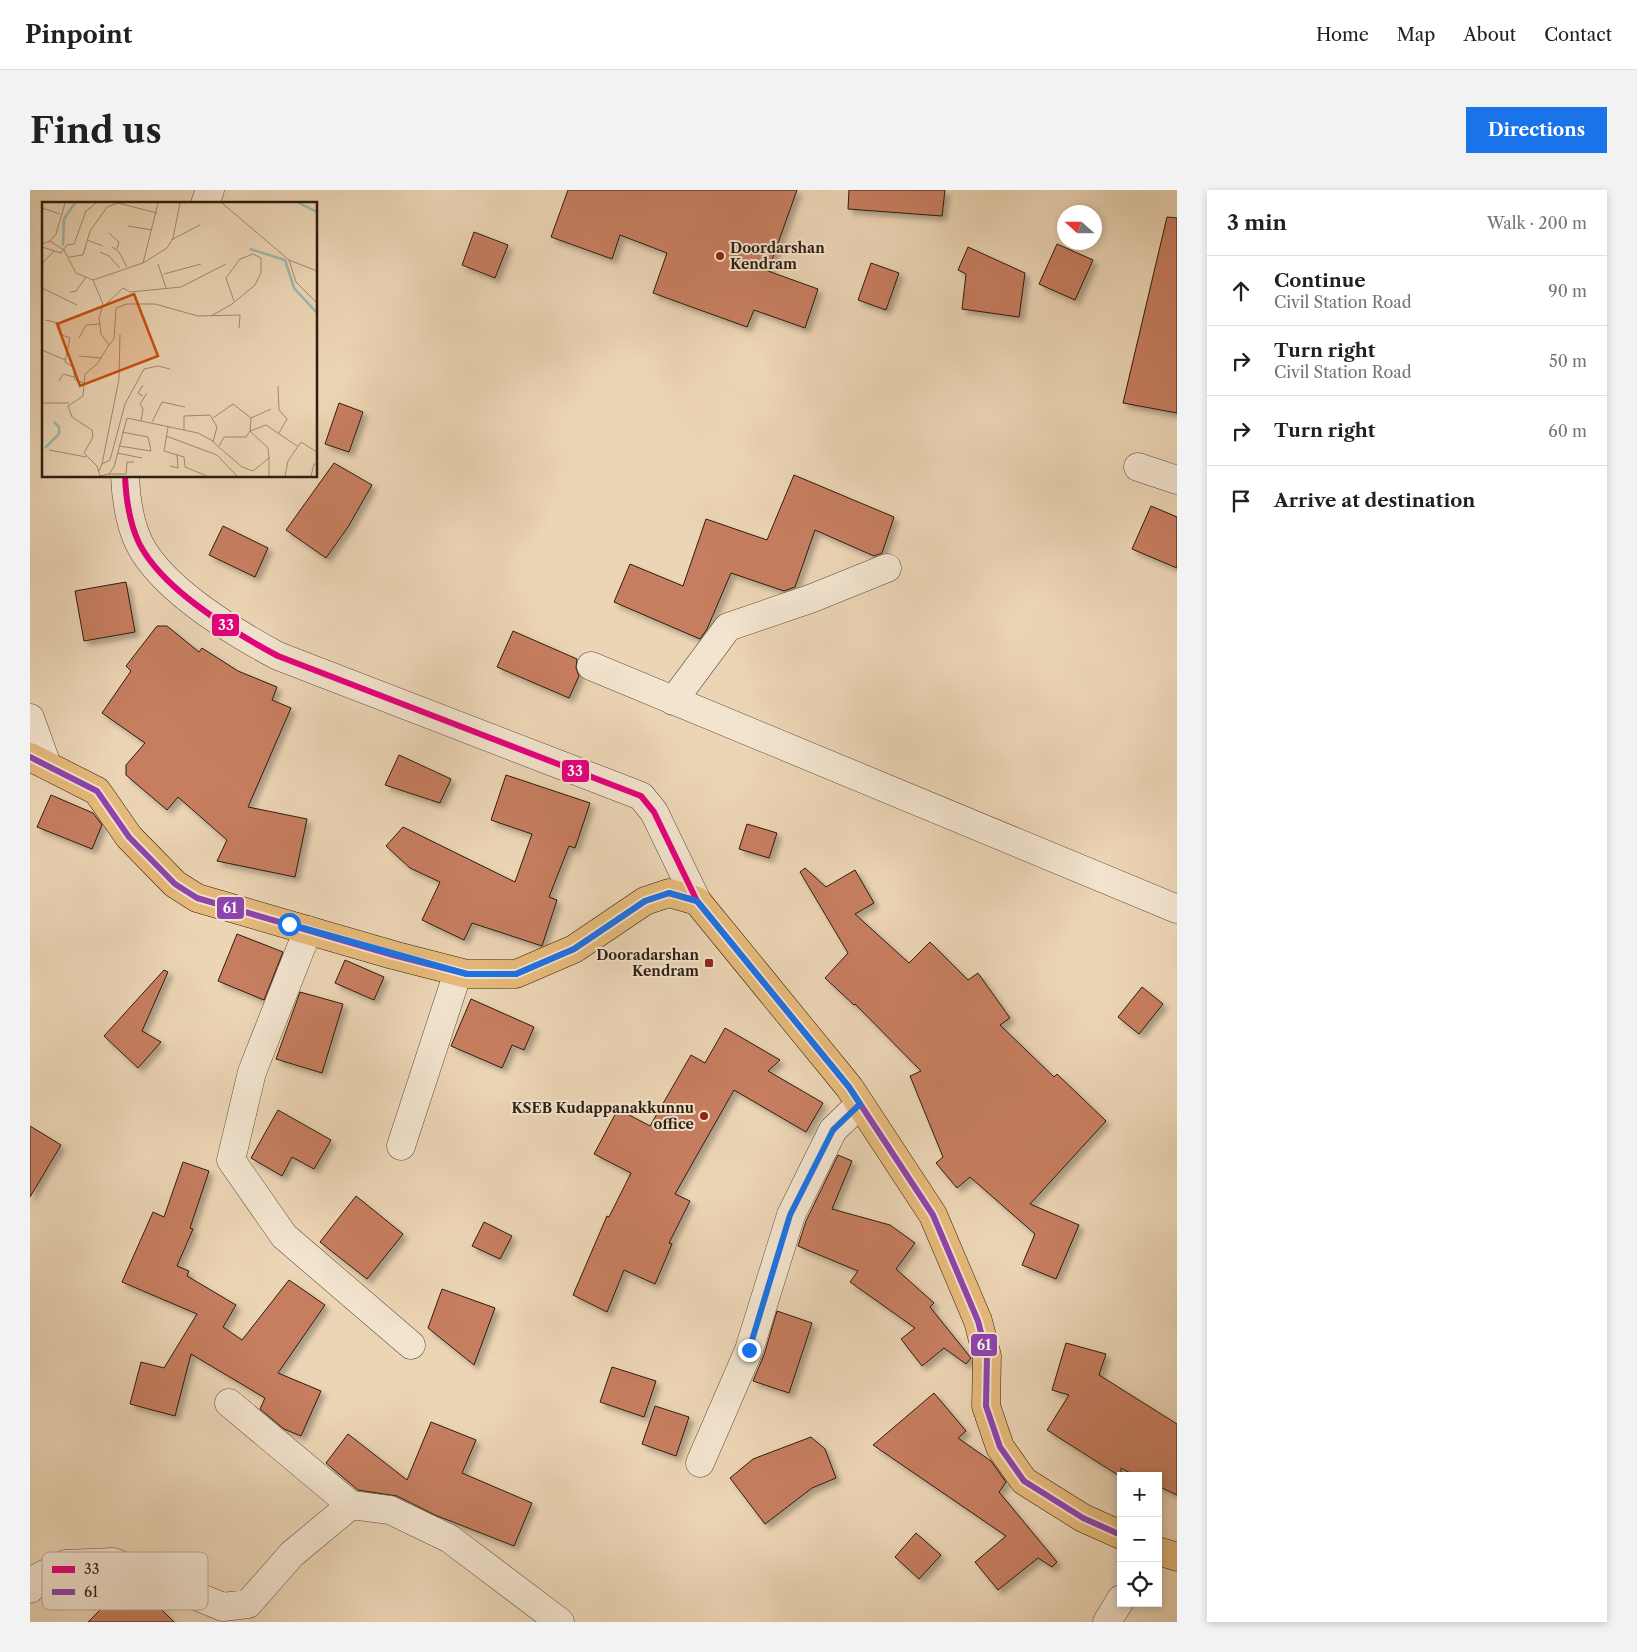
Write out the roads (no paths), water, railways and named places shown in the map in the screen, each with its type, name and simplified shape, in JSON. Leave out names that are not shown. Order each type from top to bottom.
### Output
[{"type":"main road","points":[[39,761],[97,791],[130,837],[175,884],[198,898],[224,907],[467,974],[516,974],[574,949],[645,901],[669,893],[697,901],[849,1087],[932,1215],[978,1321],[987,1356],[986,1406],[1000,1448],[1024,1481],[1083,1518],[1117,1533]]},
{"type":"main road","points":[[1162,1552],[1177,1557]]},
{"type":"street","points":[[206,202],[210,190]]},
{"type":"street","points":[[1138,467],[1177,480]]},
{"type":"street","points":[[125,478],[126,498],[131,522],[139,543],[153,566],[231,630],[278,656],[641,796],[654,812],[697,901]]},
{"type":"street","points":[[673,701],[728,628],[810,599],[886,568]]},
{"type":"street","points":[[591,666],[1177,909]]},
{"type":"street","points":[[30,718],[39,761]]},
{"type":"street","points":[[308,930],[252,1072],[231,1160],[284,1236],[411,1345]]},
{"type":"street","points":[[401,1146],[458,972]]},
{"type":"street","points":[[700,1463],[749,1350],[790,1215],[833,1130],[860,1104]]},
{"type":"street","points":[[230,1403],[351,1505],[390,1510],[450,1539],[560,1622]]},
{"type":"street","points":[[208,1601],[223,1607],[248,1604],[292,1554],[351,1505]]},
{"type":"street","points":[[30,1589],[35,1579],[42,1576]]},
{"type":"street","points":[[1108,1622],[1117,1606]]},
{"type":"place","name":"Doordarshan Kendram","points":[[720,256]]},
{"type":"place","name":"Dooradarshan Kendram","points":[[709,963]]},
{"type":"place","name":"KSEB Kudappanakkunnu office","points":[[704,1116]]}]
